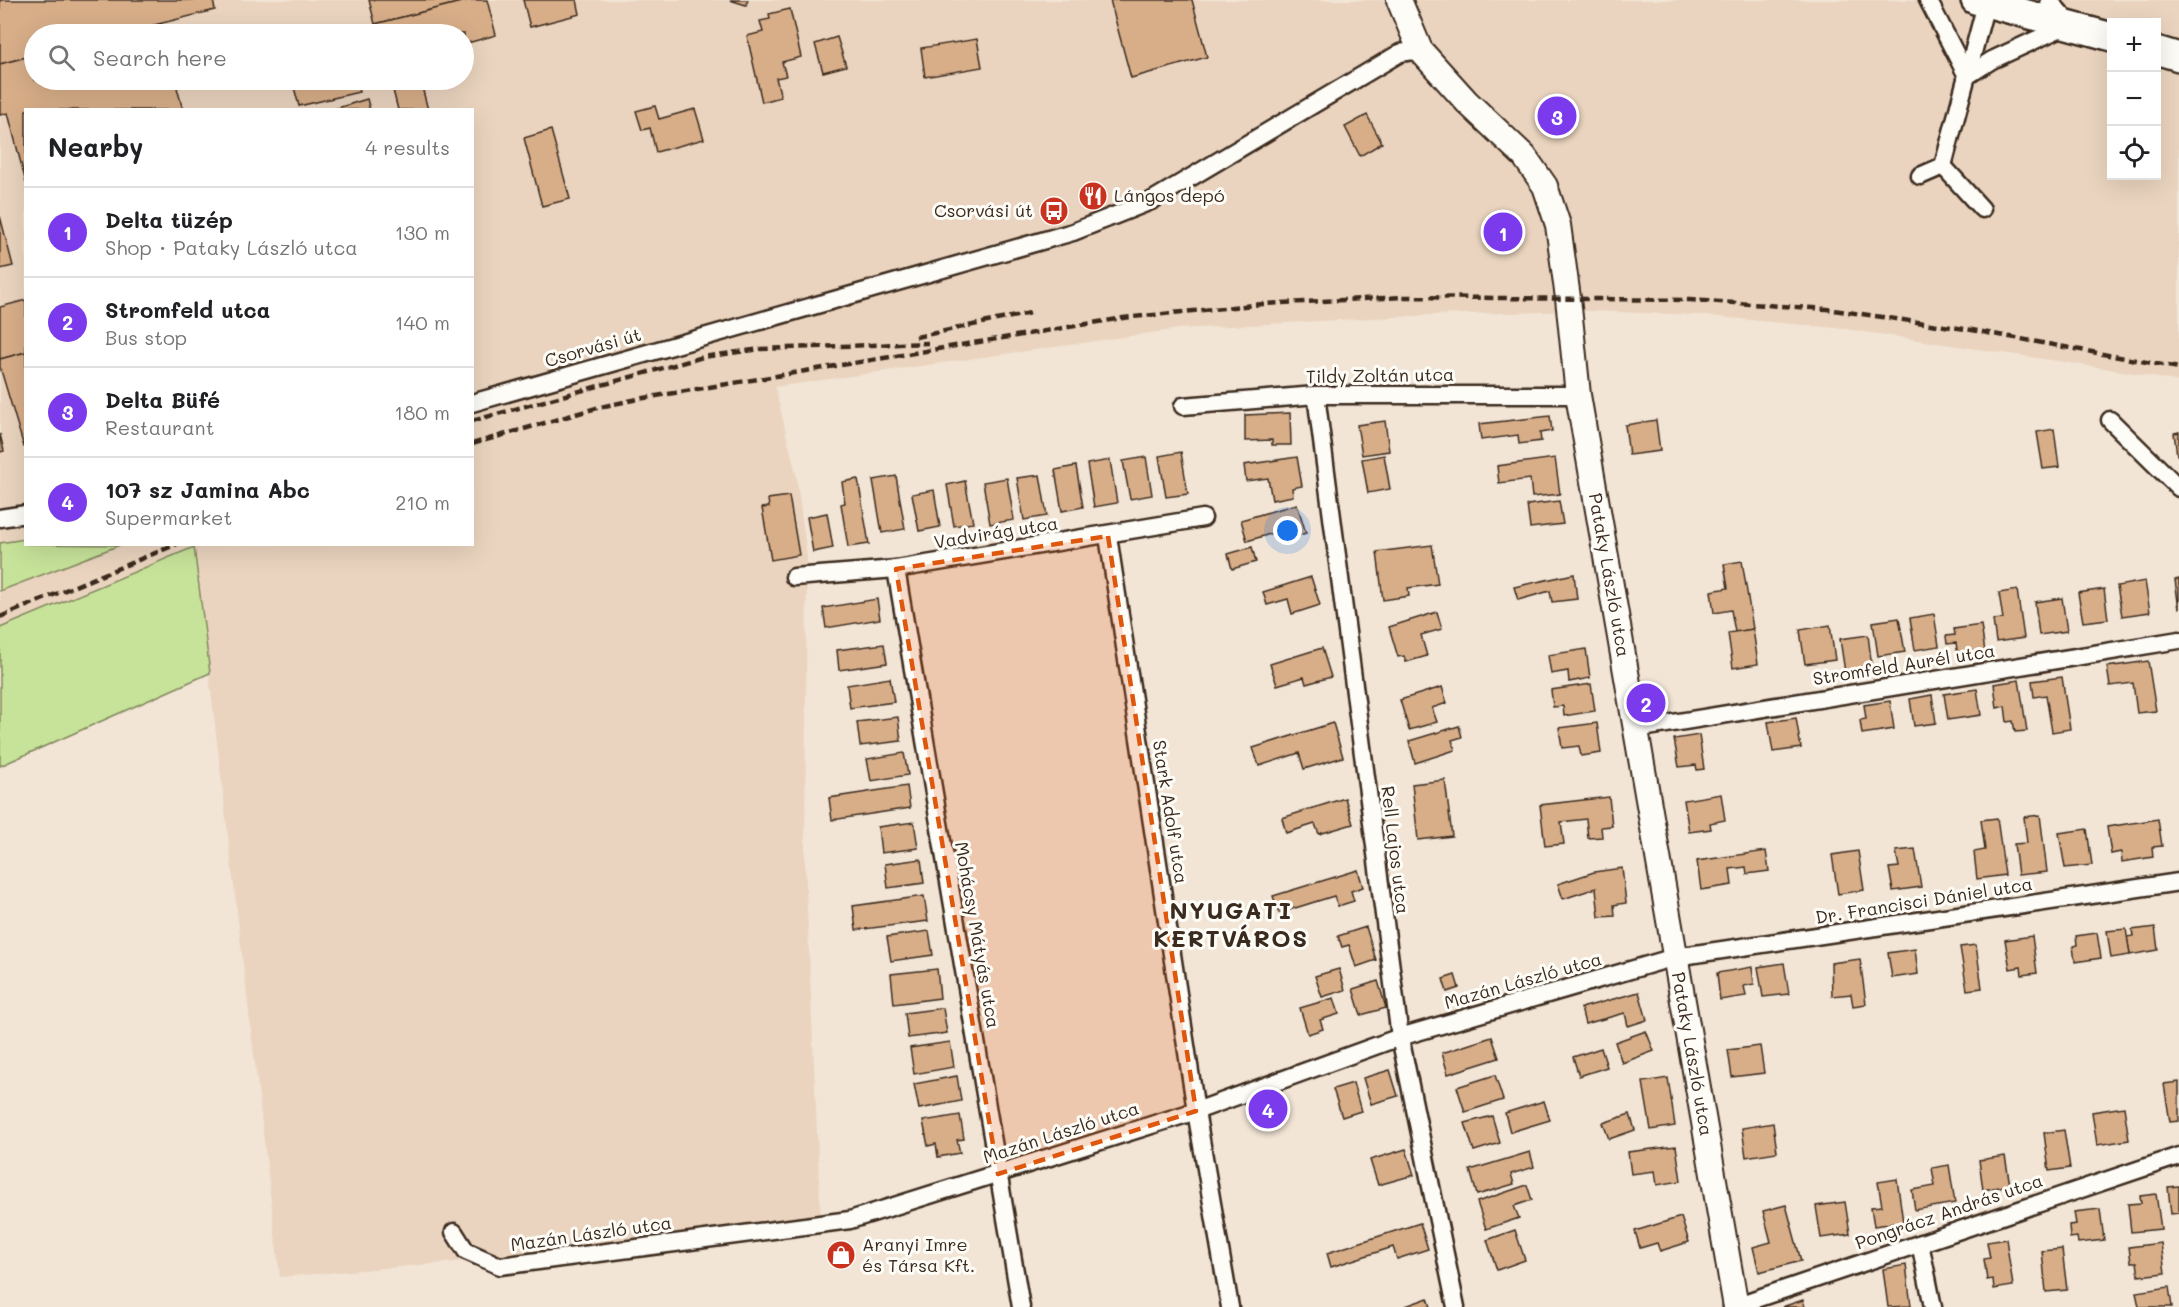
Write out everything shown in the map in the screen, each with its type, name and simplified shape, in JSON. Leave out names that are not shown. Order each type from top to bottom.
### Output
[{"type":"main road","points":[[1982,1],[2107,35]]},
{"type":"main road","points":[[2161,51],[2179,57]]},
{"type":"street","name":"Pataky László utca","points":[[1399,0],[1420,50],[1467,102],[1524,156],[1545,186],[1558,225],[1569,298],[1578,395],[1734,1306]]},
{"type":"street","points":[[1928,0],[1967,76]]},
{"type":"street","points":[[1967,76],[1992,60],[2070,24],[2049,0]]},
{"type":"street","points":[[1943,166],[1967,76],[1982,1]]},
{"type":"street","name":"Csorvási út","points":[[474,402],[1083,228],[1151,201],[1400,54],[1420,50]]},
{"type":"street","points":[[1920,176],[1943,166]]},
{"type":"street","points":[[1943,166],[1982,209]]},
{"type":"street","name":"Tildy Zoltán utca","points":[[1184,406],[1316,395],[1578,395]]},
{"type":"street","name":"Rell Lajos utca","points":[[1316,395],[1400,1037],[1456,1307]]},
{"type":"street","points":[[2110,420],[2179,488]]},
{"type":"street","points":[[0,518],[24,514]]},
{"type":"street","name":"Vadvirág utca","points":[[794,577],[896,569],[1108,536],[1203,518]]},
{"type":"street","name":"Stark Adolf utca","points":[[1108,536],[1196,1111],[1230,1307]]},
{"type":"street","name":"Mohácsy Mátyás utca","points":[[896,569],[1021,1307]]},
{"type":"street","name":"Stromfeld Aurél utca","points":[[1636,729],[2179,640]]},
{"type":"street","name":"Dr. Francisci Dániel utca","points":[[1676,957],[2179,882]]},
{"type":"street","name":"Mazán László utca","points":[[454,1232],[466,1251],[500,1266],[850,1220],[1196,1111],[1400,1037],[1676,957]]},
{"type":"street","name":"Pongrácz András utca","points":[[1734,1306],[2179,1155]]},
{"type":"street","points":[[1920,1243],[1933,1307]]},
{"type":"highlighted area","points":[[1108,536],[1196,1111],[998,1174],[896,569]]},
{"type":"shaded area","points":[[0,0],[2179,0],[2179,382],[2122,371],[1845,329],[1697,315],[1585,311],[1431,315],[1179,329],[775,387],[796,474],[807,557],[805,862],[821,1223],[480,1260],[280,1277],[194,547],[0,628],[0,591],[117,546],[474,546],[474,108],[24,108],[24,539],[0,543]]},
{"type":"green space","points":[[24,539],[24,546],[117,546],[0,591],[0,543]]},
{"type":"green space","points":[[194,547],[210,673],[0,766],[0,628]]},
{"type":"building","points":[[0,0],[213,0],[215,10],[158,24],[24,24],[24,58],[0,64]]},
{"type":"building","points":[[369,0],[469,0],[375,24]]},
{"type":"building","points":[[469,0],[487,0],[496,35],[474,41],[474,24],[375,24]]},
{"type":"building","points":[[523,0],[577,0],[580,14],[530,27]]},
{"type":"building","points":[[730,0],[748,0],[746,5]]},
{"type":"building","points":[[1110,0],[1192,0],[1207,57],[1131,78]]},
{"type":"building","points":[[790,9],[801,57],[782,62],[786,76],[776,78],[781,97],[762,102],[747,36],[763,32],[760,21],[770,19],[769,14]]},
{"type":"building","points":[[837,37],[846,66],[823,72],[815,44]]},
{"type":"building","points":[[977,39],[982,67],[925,77],[921,48]]},
{"type":"building","points":[[24,58],[24,90],[178,90],[182,108],[24,108],[24,175],[8,113],[0,115],[0,64]]},
{"type":"building","points":[[295,90],[358,90],[359,92],[299,106]]},
{"type":"building","points":[[393,90],[423,90],[427,108],[398,108]]},
{"type":"building","points":[[367,99],[369,108],[338,108]]},
{"type":"building","points":[[655,106],[659,119],[695,109],[704,139],[656,152],[650,128],[642,130],[636,111]]},
{"type":"building","points":[[1367,115],[1382,143],[1360,156],[1345,127]]},
{"type":"building","points":[[551,130],[570,199],[542,206],[524,138]]},
{"type":"building","points":[[0,216],[13,266],[0,269]]},
{"type":"building","points":[[24,301],[24,353],[0,359],[0,307]]},
{"type":"building","points":[[24,353],[24,447],[0,367],[0,359]]},
{"type":"building","points":[[1290,413],[1291,445],[1272,445],[1272,440],[1245,441],[1245,415]]},
{"type":"building","points":[[1550,416],[1552,431],[1540,433],[1541,441],[1519,444],[1518,435],[1481,440],[1479,424]]},
{"type":"building","points":[[1656,420],[1660,451],[1629,455],[1625,425]]},
{"type":"building","points":[[1385,421],[1389,451],[1362,455],[1357,425]]},
{"type":"building","points":[[2054,429],[2059,467],[2043,469],[2037,432]]},
{"type":"building","points":[[2179,432],[2179,455],[2177,455],[2174,433]]},
{"type":"building","points":[[0,434],[4,451],[0,452]]},
{"type":"building","points":[[1181,452],[1188,494],[1166,497],[1159,456]]},
{"type":"building","points":[[1384,455],[1390,489],[1368,493],[1362,459]]},
{"type":"building","points":[[1146,457],[1152,495],[1130,499],[1123,461]]},
{"type":"building","points":[[1297,457],[1302,486],[1292,488],[1293,496],[1272,500],[1268,478],[1246,481],[1244,465]]},
{"type":"building","points":[[1555,458],[1560,494],[1532,497],[1530,479],[1499,483],[1497,466]]},
{"type":"building","points":[[1110,460],[1117,503],[1094,507],[1087,464]]},
{"type":"building","points":[[1076,466],[1083,507],[1062,511],[1055,470]]},
{"type":"building","points":[[1040,475],[1047,516],[1024,520],[1017,478]]},
{"type":"building","points":[[896,476],[905,529],[882,533],[873,480]]},
{"type":"building","points":[[1007,478],[1014,520],[990,524],[983,482]]},
{"type":"building","points":[[858,479],[869,544],[848,547],[841,504],[845,503],[842,482]]},
{"type":"building","points":[[965,481],[973,523],[954,526],[947,485]]},
{"type":"building","points":[[934,490],[940,527],[919,531],[912,494]]},
{"type":"building","points":[[789,496],[799,555],[771,560],[762,508],[769,507],[768,499]]},
{"type":"building","points":[[1559,501],[1563,524],[1530,528],[1527,505]]},
{"type":"building","points":[[1297,504],[1306,533],[1280,541],[1277,532],[1247,541],[1241,520]]},
{"type":"building","points":[[827,513],[833,548],[813,552],[807,517]]},
{"type":"building","points":[[1432,545],[1438,584],[1408,588],[1409,596],[1383,600],[1377,552]]},
{"type":"building","points":[[1252,547],[1256,562],[1232,569],[1228,554]]},
{"type":"building","points":[[1742,561],[1753,629],[1735,632],[1731,610],[1714,613],[1711,591],[1728,588],[1724,564]]},
{"type":"building","points":[[1574,574],[1577,599],[1552,602],[1550,591],[1518,600],[1514,587]]},
{"type":"building","points":[[1311,577],[1320,605],[1292,614],[1288,599],[1267,605],[1263,592]]},
{"type":"building","points":[[2179,579],[2179,609],[2175,580]]},
{"type":"building","points":[[2145,581],[2150,612],[2122,616],[2117,586]]},
{"type":"building","points":[[2104,589],[2108,619],[2083,622],[2078,593]]},
{"type":"building","points":[[2017,590],[2024,638],[1996,642],[1993,620],[2003,619],[1999,593]]},
{"type":"building","points":[[2062,598],[2067,631],[2039,635],[2035,602]]},
{"type":"building","points":[[877,599],[880,619],[826,628],[823,608]]},
{"type":"building","points":[[1437,612],[1442,629],[1421,635],[1427,656],[1406,662],[1404,656],[1398,657],[1389,627]]},
{"type":"building","points":[[1934,614],[1939,646],[1915,650],[1910,618]]},
{"type":"building","points":[[1899,618],[1905,652],[1878,656],[1873,622]]},
{"type":"building","points":[[1830,625],[1835,660],[1805,664],[1800,630]]},
{"type":"building","points":[[1981,625],[1985,652],[1958,656],[1956,643],[1947,644],[1946,636],[1955,635],[1954,629]]},
{"type":"building","points":[[1753,629],[1758,664],[1733,668],[1728,633]]},
{"type":"building","points":[[1868,635],[1872,668],[1845,672],[1840,639]]},
{"type":"building","points":[[884,644],[887,663],[839,670],[837,650]]},
{"type":"building","points":[[1322,648],[1331,677],[1306,684],[1304,677],[1277,685],[1270,664]]},
{"type":"building","points":[[1586,649],[1590,678],[1569,682],[1568,671],[1551,674],[1548,655]]},
{"type":"building","points":[[2148,661],[2156,711],[2137,713],[2133,683],[2110,686],[2107,667]]},
{"type":"building","points":[[2062,677],[2070,729],[2052,732],[2046,695],[2034,697],[2032,681]]},
{"type":"building","points":[[890,678],[894,702],[850,708],[847,685]]},
{"type":"building","points":[[2019,680],[2027,731],[2015,732],[2013,721],[2007,722],[2005,706],[1997,708],[1994,684]]},
{"type":"building","points":[[1591,684],[1595,711],[1564,716],[1563,706],[1553,707],[1551,690]]},
{"type":"building","points":[[1442,687],[1447,703],[1432,708],[1437,722],[1409,730],[1400,700]]},
{"type":"building","points":[[1977,689],[1981,715],[1948,720],[1944,694]]},
{"type":"building","points":[[1932,695],[1936,723],[1914,726],[1910,699]]},
{"type":"building","points":[[1890,701],[1894,729],[1862,734],[1860,720],[1866,719],[1864,705]]},
{"type":"building","points":[[898,717],[901,741],[860,746],[857,722]]},
{"type":"building","points":[[1796,718],[1801,748],[1773,752],[1768,722]]},
{"type":"building","points":[[1333,723],[1343,757],[1304,769],[1299,753],[1259,766],[1253,748]]},
{"type":"building","points":[[1597,723],[1601,753],[1581,756],[1579,746],[1562,748],[1559,728]]},
{"type":"building","points":[[1459,726],[1462,737],[1452,740],[1455,750],[1415,763],[1409,741]]},
{"type":"building","points":[[1699,735],[1704,769],[1697,770],[1696,765],[1679,767],[1674,739]]},
{"type":"building","points":[[904,753],[908,775],[871,781],[867,759]]},
{"type":"building","points":[[1445,780],[1452,836],[1418,840],[1412,784]]},
{"type":"building","points":[[907,786],[910,808],[832,820],[829,798]]},
{"type":"building","points":[[1721,794],[1725,820],[1710,823],[1711,829],[1689,832],[1684,800]]},
{"type":"building","points":[[1609,797],[1612,826],[1601,827],[1602,837],[1588,838],[1586,819],[1561,822],[1564,844],[1545,846],[1540,805]]},
{"type":"building","points":[[1345,798],[1353,824],[1319,834],[1315,824],[1286,833],[1282,818]]},
{"type":"building","points":[[2040,815],[2047,872],[2018,875],[2014,844],[2027,843],[2024,817]]},
{"type":"building","points":[[1997,818],[2005,875],[1977,879],[1974,852],[1985,850],[1981,820]]},
{"type":"building","points":[[2158,819],[2162,846],[2152,847],[2153,857],[2122,862],[2121,852],[2111,854],[2107,827]]},
{"type":"building","points":[[914,822],[918,848],[881,853],[878,827]]},
{"type":"building","points":[[2087,829],[2092,865],[2065,868],[2059,833]]},
{"type":"building","points":[[1915,849],[1921,887],[1893,891],[1889,868],[1899,867],[1896,851]]},
{"type":"building","points":[[1766,851],[1769,871],[1747,874],[1746,867],[1730,869],[1732,885],[1701,890],[1697,861]]},
{"type":"building","points":[[1858,851],[1864,890],[1838,894],[1832,855]]},
{"type":"building","points":[[921,859],[924,883],[888,888],[885,864]]},
{"type":"building","points":[[1622,868],[1626,903],[1614,905],[1615,916],[1599,917],[1596,888],[1563,899],[1558,884],[1594,872]]},
{"type":"building","points":[[1358,870],[1363,887],[1351,891],[1354,901],[1338,906],[1334,896],[1279,913],[1273,896]]},
{"type":"building","points":[[924,896],[928,921],[856,930],[853,906]]},
{"type":"building","points":[[1366,927],[1376,960],[1356,967],[1349,945],[1342,947],[1338,936]]},
{"type":"building","points":[[2155,927],[2158,950],[2130,955],[2127,937],[2133,936],[2132,930]]},
{"type":"building","points":[[2126,929],[2130,955],[2111,958],[2107,931]]},
{"type":"building","points":[[929,931],[933,955],[891,961],[887,937]]},
{"type":"building","points":[[2097,933],[2101,958],[2075,962],[2073,946],[2077,945],[2076,936]]},
{"type":"building","points":[[2032,936],[2037,973],[2022,975],[2021,967],[2010,969],[2005,940]]},
{"type":"building","points":[[1976,945],[1982,988],[1967,990],[1960,947]]},
{"type":"building","points":[[1915,949],[1918,974],[1892,978],[1888,953]]},
{"type":"building","points":[[1860,959],[1866,1004],[1853,1006],[1851,994],[1832,996],[1831,963]]},
{"type":"building","points":[[1784,963],[1789,994],[1763,997],[1758,967]]},
{"type":"building","points":[[1752,967],[1754,984],[1744,986],[1746,996],[1720,1000],[1717,973]]},
{"type":"building","points":[[937,969],[940,998],[894,1004],[891,974]]},
{"type":"building","points":[[1339,969],[1345,990],[1322,997],[1315,976]]},
{"type":"building","points":[[1455,975],[1459,988],[1447,992],[1443,979]]},
{"type":"building","points":[[1378,981],[1386,1008],[1361,1015],[1353,989]]},
{"type":"building","points":[[1639,992],[1647,1020],[1628,1026],[1625,1013],[1585,1024],[1581,1008]]},
{"type":"building","points":[[1334,998],[1339,1014],[1320,1020],[1323,1029],[1308,1034],[1300,1008]]},
{"type":"building","points":[[943,1008],[947,1033],[908,1038],[905,1013]]},
{"type":"building","points":[[1646,1031],[1654,1051],[1622,1063],[1615,1042]]},
{"type":"building","points":[[1492,1037],[1499,1058],[1448,1074],[1442,1053]]},
{"type":"building","points":[[950,1042],[954,1067],[914,1074],[910,1048]]},
{"type":"building","points":[[1760,1046],[1764,1073],[1732,1077],[1728,1050]]},
{"type":"building","points":[[1601,1048],[1607,1067],[1579,1076],[1573,1057]]},
{"type":"building","points":[[1390,1070],[1398,1096],[1371,1104],[1363,1078]]},
{"type":"building","points":[[1495,1075],[1503,1100],[1465,1112],[1457,1087]]},
{"type":"building","points":[[957,1076],[961,1101],[919,1109],[914,1084]]},
{"type":"building","points":[[1668,1078],[1675,1126],[1651,1130],[1643,1082]]},
{"type":"building","points":[[2179,1082],[2179,1121],[2170,1122],[2164,1084]]},
{"type":"building","points":[[1353,1083],[1361,1111],[1342,1117],[1333,1089]]},
{"type":"building","points":[[1544,1101],[1550,1120],[1510,1132],[1505,1113]]},
{"type":"building","points":[[2124,1107],[2129,1140],[2097,1145],[2092,1112]]},
{"type":"building","points":[[1630,1114],[1635,1130],[1609,1139],[1603,1123]]},
{"type":"building","points":[[960,1115],[964,1139],[957,1140],[960,1153],[938,1157],[936,1144],[928,1146],[923,1121]]},
{"type":"building","points":[[1492,1116],[1500,1143],[1474,1151],[1465,1123]]},
{"type":"building","points":[[1773,1123],[1777,1152],[1746,1157],[1742,1128]]},
{"type":"building","points":[[2064,1130],[2070,1168],[2049,1171],[2044,1133]]},
{"type":"building","points":[[1676,1146],[1681,1181],[1657,1185],[1655,1171],[1631,1174],[1628,1152]]},
{"type":"building","points":[[1406,1149],[1414,1175],[1378,1185],[1370,1160]]},
{"type":"building","points":[[1530,1152],[1534,1167],[1511,1174],[1514,1184],[1477,1195],[1470,1170]]},
{"type":"building","points":[[2005,1156],[2010,1185],[1983,1190],[1979,1160]]},
{"type":"building","points":[[1949,1165],[1955,1203],[1915,1210],[1912,1190],[1935,1186],[1932,1168]]},
{"type":"building","points":[[1897,1179],[1903,1222],[1874,1226],[1871,1207],[1882,1206],[1878,1182]]},
{"type":"building","points":[[1527,1185],[1532,1200],[1514,1206],[1519,1218],[1486,1229],[1477,1202]]},
{"type":"building","points":[[2179,1186],[2179,1213],[2171,1214],[2168,1187]]},
{"type":"building","points":[[2156,1194],[2161,1229],[2131,1232],[2128,1204],[2141,1203],[2140,1196]]},
{"type":"building","points":[[1845,1202],[1850,1234],[1821,1238],[1816,1206]]},
{"type":"building","points":[[1786,1205],[1801,1261],[1759,1272],[1753,1247],[1771,1242],[1763,1211]]},
{"type":"building","points":[[2100,1209],[2104,1240],[2078,1243],[2077,1237],[2070,1238],[2069,1225],[2076,1224],[2074,1212]]},
{"type":"building","points":[[1681,1217],[1689,1242],[1660,1251],[1657,1243],[1640,1248],[1635,1231]]},
{"type":"building","points":[[1420,1223],[1428,1249],[1397,1259],[1393,1247],[1331,1267],[1327,1253]]},
{"type":"building","points":[[1515,1230],[1525,1260],[1497,1270],[1487,1240]]},
{"type":"building","points":[[2006,1239],[2013,1286],[1994,1289],[1993,1279],[1987,1280],[1984,1259],[1990,1258],[1987,1242]]},
{"type":"building","points":[[2161,1243],[2165,1273],[2139,1276],[2137,1262],[2131,1262],[2129,1247]]},
{"type":"building","points":[[2062,1249],[2067,1290],[2046,1292],[2042,1251]]},
{"type":"building","points":[[1906,1265],[1911,1306],[1888,1307],[1883,1269]]},
{"type":"building","points":[[2169,1287],[2172,1307],[2139,1307],[2136,1292]]},
{"type":"building","points":[[1428,1298],[1431,1307],[1403,1307]]},
{"type":"building","points":[[1803,1300],[1805,1307],[1782,1307]]},
{"type":"railway","points":[[474,443],[600,407],[638,399],[1123,318],[1263,304],[1403,297],[1690,300],[1827,309],[1972,330],[2179,368]]},
{"type":"railway","points":[[916,337],[1030,313]]},
{"type":"railway","points":[[474,420],[703,357],[760,349],[928,343]]},
{"type":"railway","points":[[0,617],[172,546]]},
{"type":"place","name":"Delta Büfé","points":[[1557,116]]},
{"type":"place","name":"Lángos depó","points":[[1093,196]]},
{"type":"place","name":"Csorvási út","points":[[1054,211]]},
{"type":"place","name":"Delta tüzép","points":[[1503,232]]},
{"type":"place","name":"Stromfeld utca","points":[[1646,703]]},
{"type":"place","name":"107 sz Jamina Abc","points":[[1268,1109]]},
{"type":"place","name":"Aranyi Imre és Társa Kft.","points":[[841,1255]]},
{"type":"district","name":"NYUGATI KERTVÁROS","points":[[1231,925]]}]
